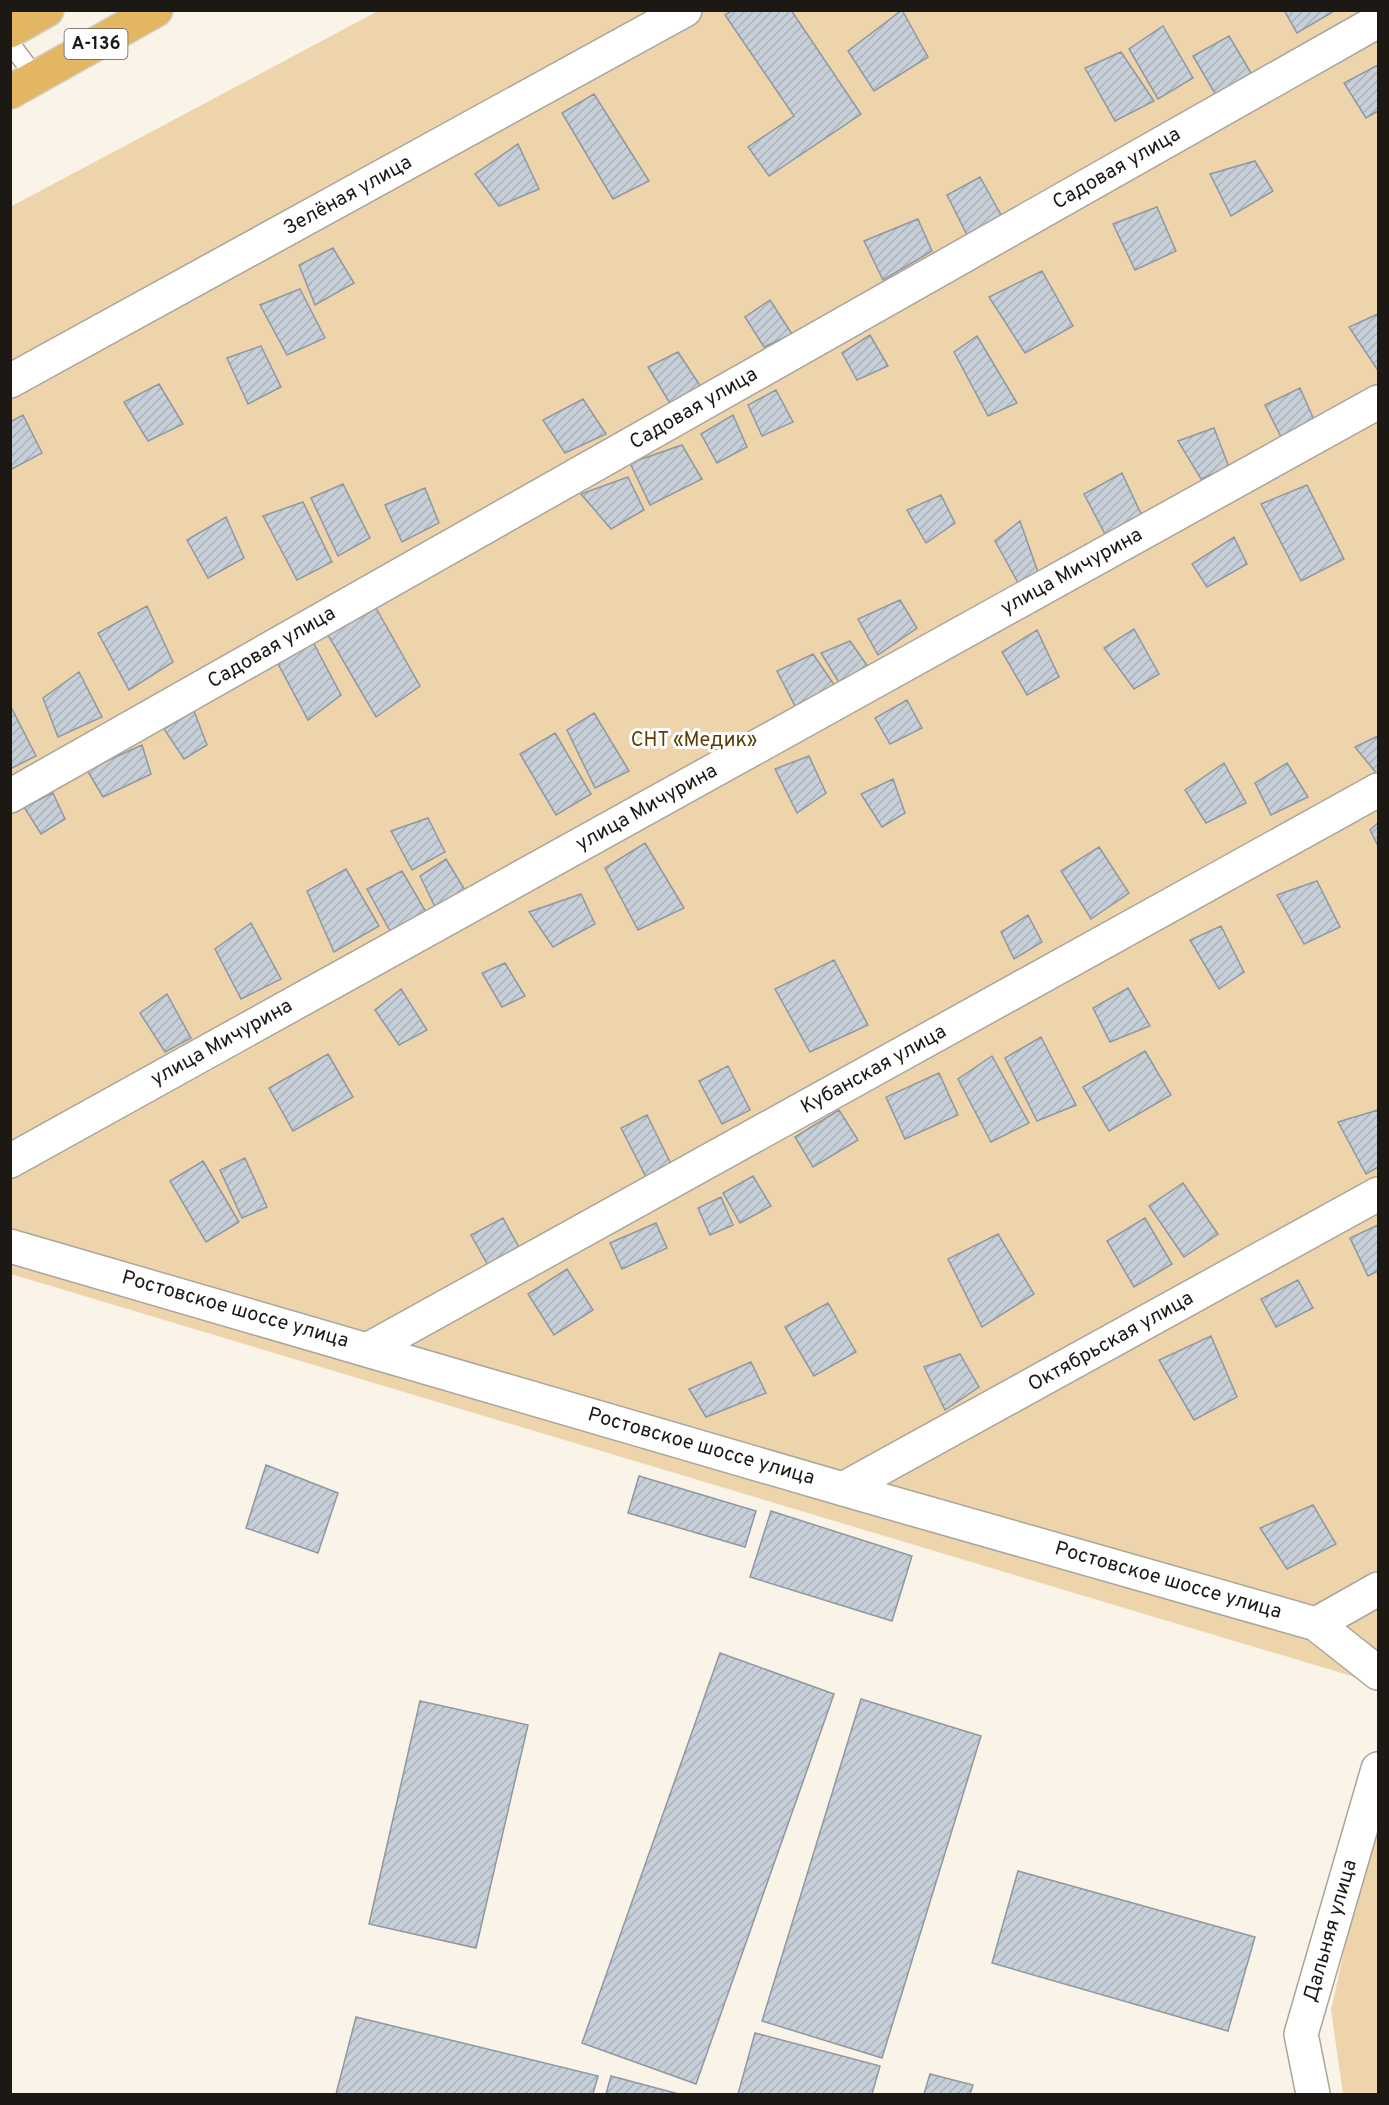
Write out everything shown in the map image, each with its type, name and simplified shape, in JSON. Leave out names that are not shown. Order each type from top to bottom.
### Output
[{"type":"highway","name":"А-136","points":[[10,31],[47,10]]},
{"type":"highway","name":"А-136","points":[[23,85],[156,10]]},
{"type":"street","name":"Зелёная улица","points":[[10,381],[685,10]]},
{"type":"street","name":"Садовая улица","points":[[10,796],[1378,21]]},
{"type":"street","name":"улица Мичурина","points":[[10,1161],[1378,402]]},
{"type":"street","name":"Кубанская улица","points":[[369,1349],[1378,790]]},
{"type":"street","name":"Октябрьская улица","points":[[843,1489],[1378,1194]]},
{"type":"street","name":"Ростовское шоссе улица","points":[[10,1246],[843,1489],[1316,1623],[1378,1672]]},
{"type":"street","points":[[1316,1623],[1378,1589]]},
{"type":"street","name":"Дальняя улица","points":[[1313,2094],[1301,2034],[1378,1769]]},
{"type":"lane","points":[[10,43],[23,85]]},
{"type":"green space","name":"СНТ «Медик»","points":[[378,11],[1378,11],[1378,1684],[11,1274],[10,207]]},
{"type":"green space","points":[[1378,1795],[1378,2094],[1343,2094],[1331,2010]]},
{"type":"building","points":[[733,10],[791,10],[861,114],[769,176],[748,147],[794,116],[725,15]]},
{"type":"building","points":[[902,10],[928,57],[874,91],[848,51]]},
{"type":"building","points":[[1284,10],[1336,10],[1297,33]]},
{"type":"building","points":[[1163,26],[1193,78],[1158,99],[1129,49]]},
{"type":"building","points":[[1229,36],[1254,78],[1217,97],[1193,56]]},
{"type":"building","points":[[1121,52],[1154,101],[1115,121],[1085,68]]},
{"type":"building","points":[[1378,65],[1378,111],[1366,118],[1344,83]]},
{"type":"building","points":[[594,94],[649,181],[613,199],[562,113]]},
{"type":"building","points":[[518,144],[539,189],[499,206],[475,174]]},
{"type":"building","points":[[1255,161],[1273,191],[1231,216],[1210,174]]},
{"type":"building","points":[[980,177],[1001,215],[967,235],[947,195]]},
{"type":"building","points":[[1157,207],[1176,251],[1135,270],[1113,224]]},
{"type":"building","points":[[918,219],[932,251],[883,280],[864,241]]},
{"type":"building","points":[[333,248],[354,283],[315,305],[299,265]]},
{"type":"building","points":[[1042,271],[1073,326],[1025,353],[989,297]]},
{"type":"building","points":[[300,289],[325,338],[287,355],[260,305]]},
{"type":"building","points":[[770,300],[792,334],[764,347],[745,317]]},
{"type":"building","points":[[1378,314],[1378,368],[1377,369],[1349,327]]},
{"type":"building","points":[[870,335],[888,366],[857,380],[842,353]]},
{"type":"building","points":[[977,336],[1017,403],[988,416],[954,352]]},
{"type":"building","points":[[261,346],[281,387],[248,404],[227,358]]},
{"type":"building","points":[[678,352],[703,390],[671,405],[648,367]]},
{"type":"building","points":[[159,384],[183,424],[148,441],[124,402]]},
{"type":"building","points":[[1300,388],[1316,424],[1282,439],[1265,405]]},
{"type":"building","points":[[776,390],[793,422],[762,436],[748,405]]},
{"type":"building","points":[[583,399],[606,434],[565,453],[543,420]]},
{"type":"building","points":[[23,415],[42,453],[10,470],[10,422]]},
{"type":"building","points":[[733,415],[747,447],[717,463],[701,434]]},
{"type":"building","points":[[1214,428],[1229,467],[1201,479],[1178,441]]},
{"type":"building","points":[[682,445],[702,479],[650,505],[630,463]]},
{"type":"building","points":[[1122,473],[1142,516],[1106,536],[1084,494]]},
{"type":"building","points":[[628,477],[644,510],[611,529],[581,494]]},
{"type":"building","points":[[343,484],[370,538],[338,556],[311,498]]},
{"type":"building","points":[[1307,485],[1344,559],[1301,581],[1261,504]]},
{"type":"building","points":[[425,488],[439,523],[402,542],[385,505]]},
{"type":"building","points":[[941,495],[955,523],[926,543],[907,510]]},
{"type":"building","points":[[303,502],[332,562],[297,580],[263,516]]},
{"type":"building","points":[[226,517],[244,558],[208,578],[187,540]]},
{"type":"building","points":[[1020,521],[1040,578],[1022,590],[995,541]]},
{"type":"building","points":[[1234,537],[1247,564],[1207,587],[1192,564]]},
{"type":"building","points":[[900,600],[917,628],[878,655],[858,619]]},
{"type":"building","points":[[147,606],[173,662],[129,690],[98,633]]},
{"type":"building","points":[[376,608],[420,686],[376,717],[328,635]]},
{"type":"building","points":[[1134,629],[1159,674],[1134,689],[1104,648]]},
{"type":"building","points":[[1037,630],[1059,677],[1027,695],[1002,652]]},
{"type":"building","points":[[850,641],[871,671],[840,684],[821,653]]},
{"type":"building","points":[[313,642],[341,695],[308,720],[276,660]]},
{"type":"building","points":[[813,654],[835,686],[795,706],[777,671]]},
{"type":"building","points":[[79,672],[102,717],[58,737],[43,698]]},
{"type":"building","points":[[907,700],[922,728],[890,744],[875,718]]},
{"type":"building","points":[[10,705],[36,756],[10,769]]},
{"type":"building","points":[[194,711],[207,745],[184,759],[164,729]]},
{"type":"building","points":[[594,713],[629,771],[595,788],[567,730]]},
{"type":"building","points":[[555,733],[591,794],[556,815],[520,754]]},
{"type":"building","points":[[1378,736],[1378,773],[1377,774],[1355,747]]},
{"type":"building","points":[[142,745],[151,774],[103,797],[87,770]]},
{"type":"building","points":[[809,756],[826,793],[797,813],[775,769]]},
{"type":"building","points":[[1224,763],[1246,803],[1206,823],[1185,790]]},
{"type":"building","points":[[1287,763],[1308,797],[1271,815],[1255,783]]},
{"type":"building","points":[[893,779],[905,813],[882,827],[861,794]]},
{"type":"building","points":[[53,793],[65,819],[41,834],[24,807]]},
{"type":"building","points":[[428,818],[445,852],[412,870],[391,831]]},
{"type":"building","points":[[1378,823],[1378,846],[1370,830]]},
{"type":"building","points":[[645,843],[684,908],[638,930],[605,868]]},
{"type":"building","points":[[1099,847],[1129,893],[1091,919],[1061,871]]},
{"type":"building","points":[[446,859],[468,895],[438,913],[420,876]]},
{"type":"building","points":[[346,869],[379,926],[334,952],[307,891]]},
{"type":"building","points":[[402,871],[426,912],[390,931],[367,889]]},
{"type":"building","points":[[1317,881],[1340,927],[1304,944],[1277,895]]},
{"type":"building","points":[[581,894],[595,924],[553,947],[529,912]]},
{"type":"building","points":[[1028,915],[1042,942],[1014,959],[1001,932]]},
{"type":"building","points":[[251,923],[281,979],[241,999],[215,949]]},
{"type":"building","points":[[1221,926],[1244,972],[1219,989],[1190,940]]},
{"type":"building","points":[[834,960],[868,1025],[810,1052],[775,989]]},
{"type":"building","points":[[505,963],[525,996],[502,1007],[482,973]]},
{"type":"building","points":[[1128,988],[1150,1026],[1110,1042],[1093,1008]]},
{"type":"building","points":[[401,989],[427,1030],[399,1045],[375,1010]]},
{"type":"building","points":[[167,994],[191,1038],[165,1052],[140,1013]]},
{"type":"building","points":[[1041,1037],[1076,1105],[1037,1121],[1005,1058]]},
{"type":"building","points":[[1145,1051],[1171,1095],[1109,1131],[1083,1087]]},
{"type":"building","points":[[328,1054],[353,1097],[293,1131],[269,1088]]},
{"type":"building","points":[[992,1056],[1029,1123],[991,1142],[958,1079]]},
{"type":"building","points":[[728,1066],[750,1110],[722,1124],[699,1081]]},
{"type":"building","points":[[939,1073],[958,1115],[905,1139],[886,1097]]},
{"type":"building","points":[[839,1110],[858,1140],[813,1167],[795,1137]]},
{"type":"building","points":[[1378,1110],[1378,1167],[1366,1174],[1338,1122]]},
{"type":"building","points":[[647,1115],[672,1166],[647,1179],[621,1128]]},
{"type":"building","points":[[245,1158],[267,1207],[242,1218],[220,1170]]},
{"type":"building","points":[[203,1161],[239,1222],[206,1242],[170,1181]]},
{"type":"building","points":[[753,1176],[771,1206],[740,1223],[723,1193]]},
{"type":"building","points":[[1183,1183],[1218,1234],[1184,1257],[1149,1206]]},
{"type":"building","points":[[721,1197],[733,1225],[710,1235],[698,1208]]},
{"type":"building","points":[[503,1218],[521,1251],[490,1269],[471,1235]]},
{"type":"building","points":[[1145,1218],[1172,1264],[1134,1287],[1107,1241]]},
{"type":"building","points":[[656,1223],[667,1248],[622,1269],[610,1243]]},
{"type":"building","points":[[1378,1225],[1378,1271],[1368,1276],[1350,1238]]},
{"type":"building","points":[[998,1234],[1034,1294],[982,1327],[948,1259]]},
{"type":"building","points":[[567,1269],[593,1310],[554,1335],[528,1294]]},
{"type":"building","points":[[1298,1280],[1313,1308],[1276,1327],[1261,1299]]},
{"type":"building","points":[[828,1303],[856,1352],[814,1376],[785,1327]]},
{"type":"building","points":[[1211,1336],[1237,1397],[1194,1420],[1159,1360]]},
{"type":"building","points":[[960,1354],[979,1387],[945,1410],[924,1367]]},
{"type":"building","points":[[751,1362],[766,1393],[706,1417],[689,1389]]},
{"type":"building","points":[[266,1465],[338,1493],[318,1553],[246,1528]]},
{"type":"building","points":[[639,1476],[756,1511],[745,1547],[628,1513]]},
{"type":"building","points":[[1313,1505],[1336,1544],[1287,1569],[1260,1528]]},
{"type":"building","points":[[771,1511],[912,1556],[892,1621],[750,1577]]},
{"type":"building","points":[[720,1653],[834,1694],[696,2084],[582,2043]]},
{"type":"building","points":[[861,1699],[981,1736],[882,2058],[762,2021]]},
{"type":"building","points":[[420,1701],[528,1725],[476,1948],[369,1924]]},
{"type":"building","points":[[1018,1871],[1255,1937],[1228,2031],[992,1963]]},
{"type":"building","points":[[356,2017],[598,2076],[593,2094],[336,2094]]},
{"type":"building","points":[[755,2033],[880,2066],[872,2094],[738,2094]]},
{"type":"building","points":[[930,2074],[973,2085],[970,2094],[924,2094]]},
{"type":"building","points":[[611,2076],[679,2094],[606,2094]]}]
